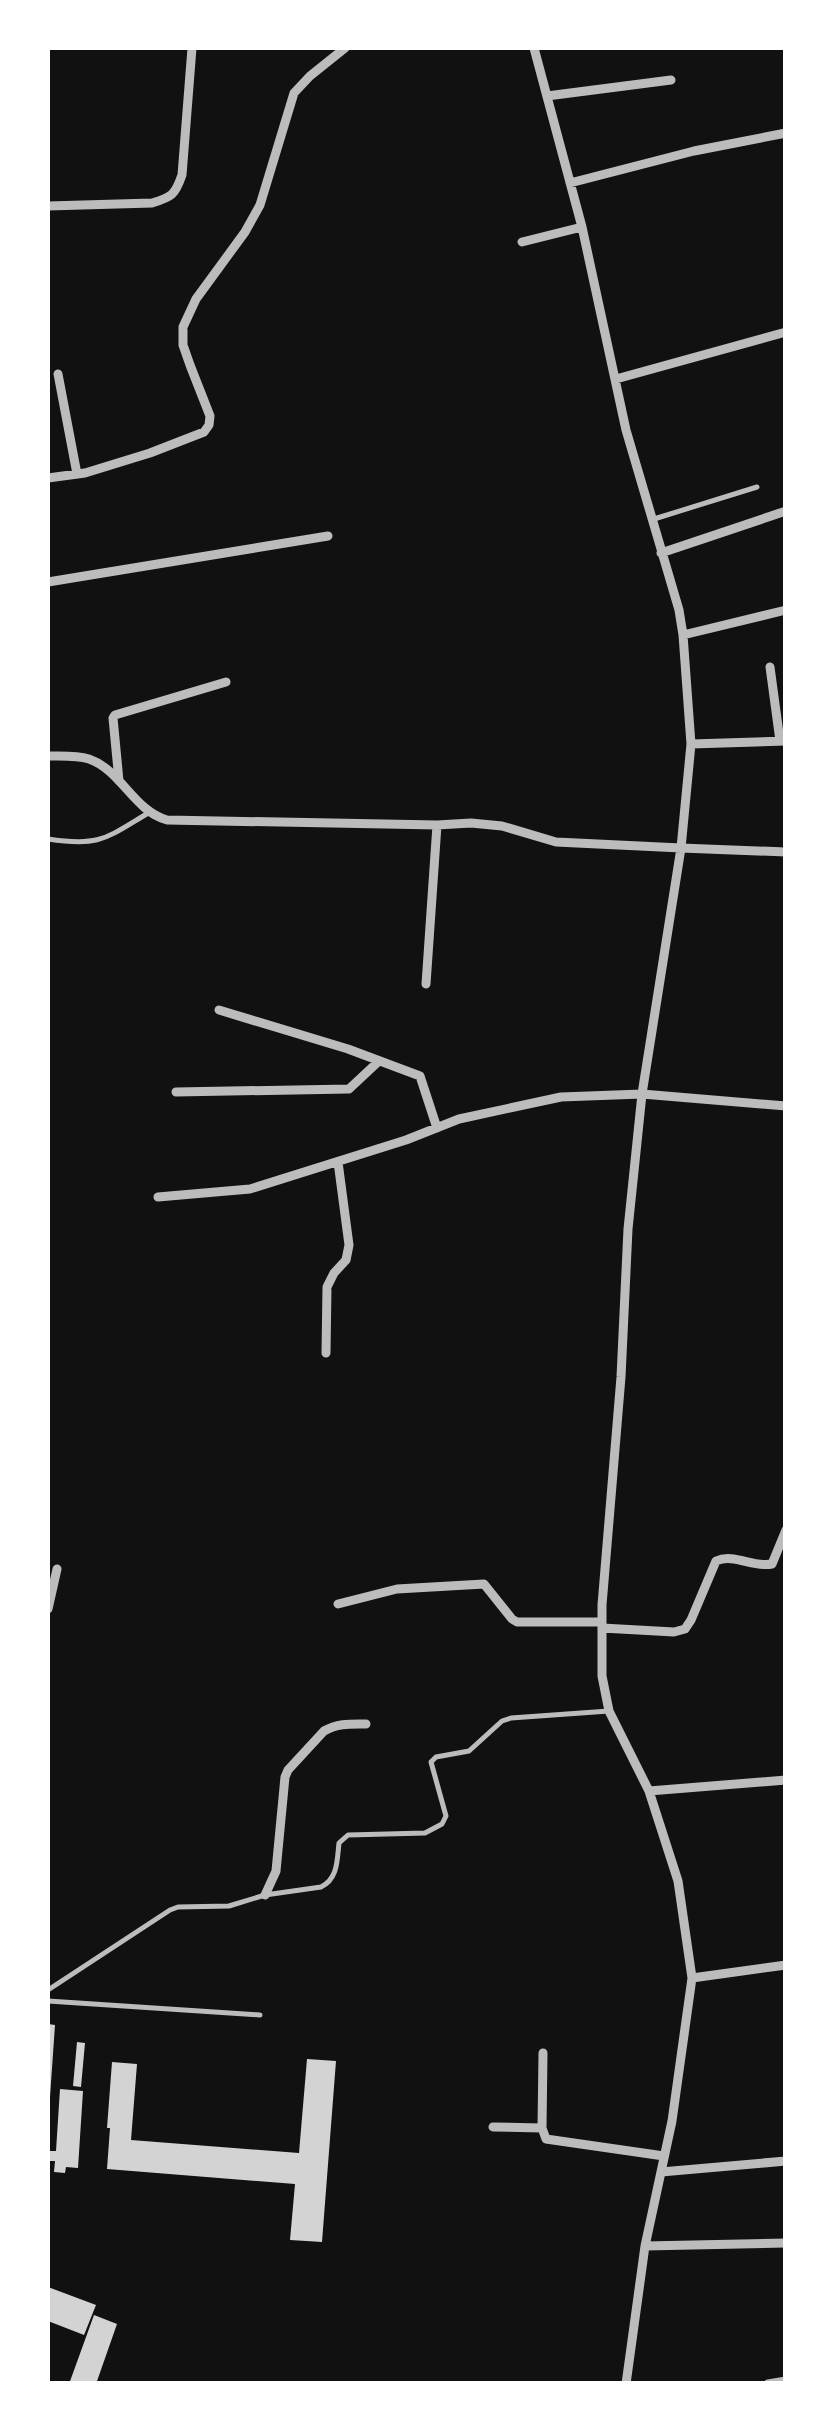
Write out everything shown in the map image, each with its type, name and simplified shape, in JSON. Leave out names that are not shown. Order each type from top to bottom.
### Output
[{"type":"street","points":[[48,206],[152,203],[176,192],[182,175],[192,48]]},
{"type":"street","points":[[48,478],[77,474],[150,453],[204,432],[210,425],[184,345],[183,328],[196,299],[260,206],[294,93],[345,48]]},
{"type":"street","points":[[534,48],[582,227],[626,430],[679,610],[691,744],[681,848],[642,1094],[628,1230],[602,1625],[602,1676],[609,1712],[649,1791],[678,1880],[692,1978],[675,2102],[646,2246],[626,2384]]},
{"type":"street","points":[[547,96],[671,80]]},
{"type":"street","points":[[570,183],[694,151],[786,133]]},
{"type":"street","points":[[522,242],[582,227]]},
{"type":"street","points":[[616,379],[786,332]]},
{"type":"street","points":[[58,374],[77,474]]},
{"type":"street","points":[[661,554],[786,511]]},
{"type":"street","points":[[48,582],[328,536]]},
{"type":"street","points":[[684,635],[786,610]]},
{"type":"street","points":[[691,744],[783,741],[770,667]]},
{"type":"street","points":[[118,781],[115,715],[226,682]]},
{"type":"street","points":[[48,756],[90,759],[105,768],[154,816],[182,821],[471,823],[502,826],[556,842],[786,852]]},
{"type":"street","points":[[426,984],[437,825]]},
{"type":"street","points":[[219,1010],[420,1076],[437,1128]]},
{"type":"street","points":[[176,1092],[349,1089],[379,1061]]},
{"type":"street","points":[[158,1197],[250,1189],[460,1120],[561,1097],[642,1094],[786,1106]]},
{"type":"street","points":[[326,1354],[327,1287],[346,1260],[349,1245],[338,1162]]},
{"type":"street","points":[[338,1604],[397,1589],[484,1584],[517,1622],[674,1632],[685,1629],[691,1620],[716,1561],[727,1558],[767,1566],[777,1556],[786,1530]]},
{"type":"street","points":[[48,1609],[56,1570]]},
{"type":"street","points":[[265,1895],[276,1871],[288,1770],[324,1731],[338,1724],[366,1724]]},
{"type":"street","points":[[649,1791],[786,1780]]},
{"type":"street","points":[[692,1978],[786,1965]]},
{"type":"street","points":[[543,2053],[542,2128],[546,2139],[664,2156]]},
{"type":"street","points":[[493,2127],[542,2128]]},
{"type":"street","points":[[661,2172],[786,2161]]},
{"type":"street","points":[[646,2246],[786,2242]]},
{"type":"street","points":[[768,2384],[786,2381]]},
{"type":"lane","points":[[652,520],[757,487]]},
{"type":"lane","points":[[48,839],[94,842],[150,812]]},
{"type":"lane","points":[[48,1990],[170,1910],[229,1906],[329,1883],[335,1873],[339,1843],[348,1835],[422,1833],[442,1824],[446,1816],[430,1764],[436,1757],[469,1751],[510,1718],[609,1712]]},
{"type":"lane","points":[[48,2001],[260,2015]]},
{"type":"building","points":[[48,2024],[55,2025],[50,2097],[48,2097]]},
{"type":"building","points":[[77,2042],[85,2043],[81,2087],[73,2086]]},
{"type":"building","points":[[307,2059],[336,2061],[322,2242],[290,2240],[295,2184],[107,2169],[112,2062],[137,2064],[131,2140],[299,2153]]},
{"type":"building","points":[[60,2089],[83,2091],[78,2168],[66,2167],[65,2173],[54,2172],[55,2161],[48,2161],[48,2151],[56,2151]]},
{"type":"building","points":[[48,2287],[96,2305],[84,2335],[48,2321]]},
{"type":"building","points":[[94,2315],[117,2324],[96,2384],[69,2384]]}]
